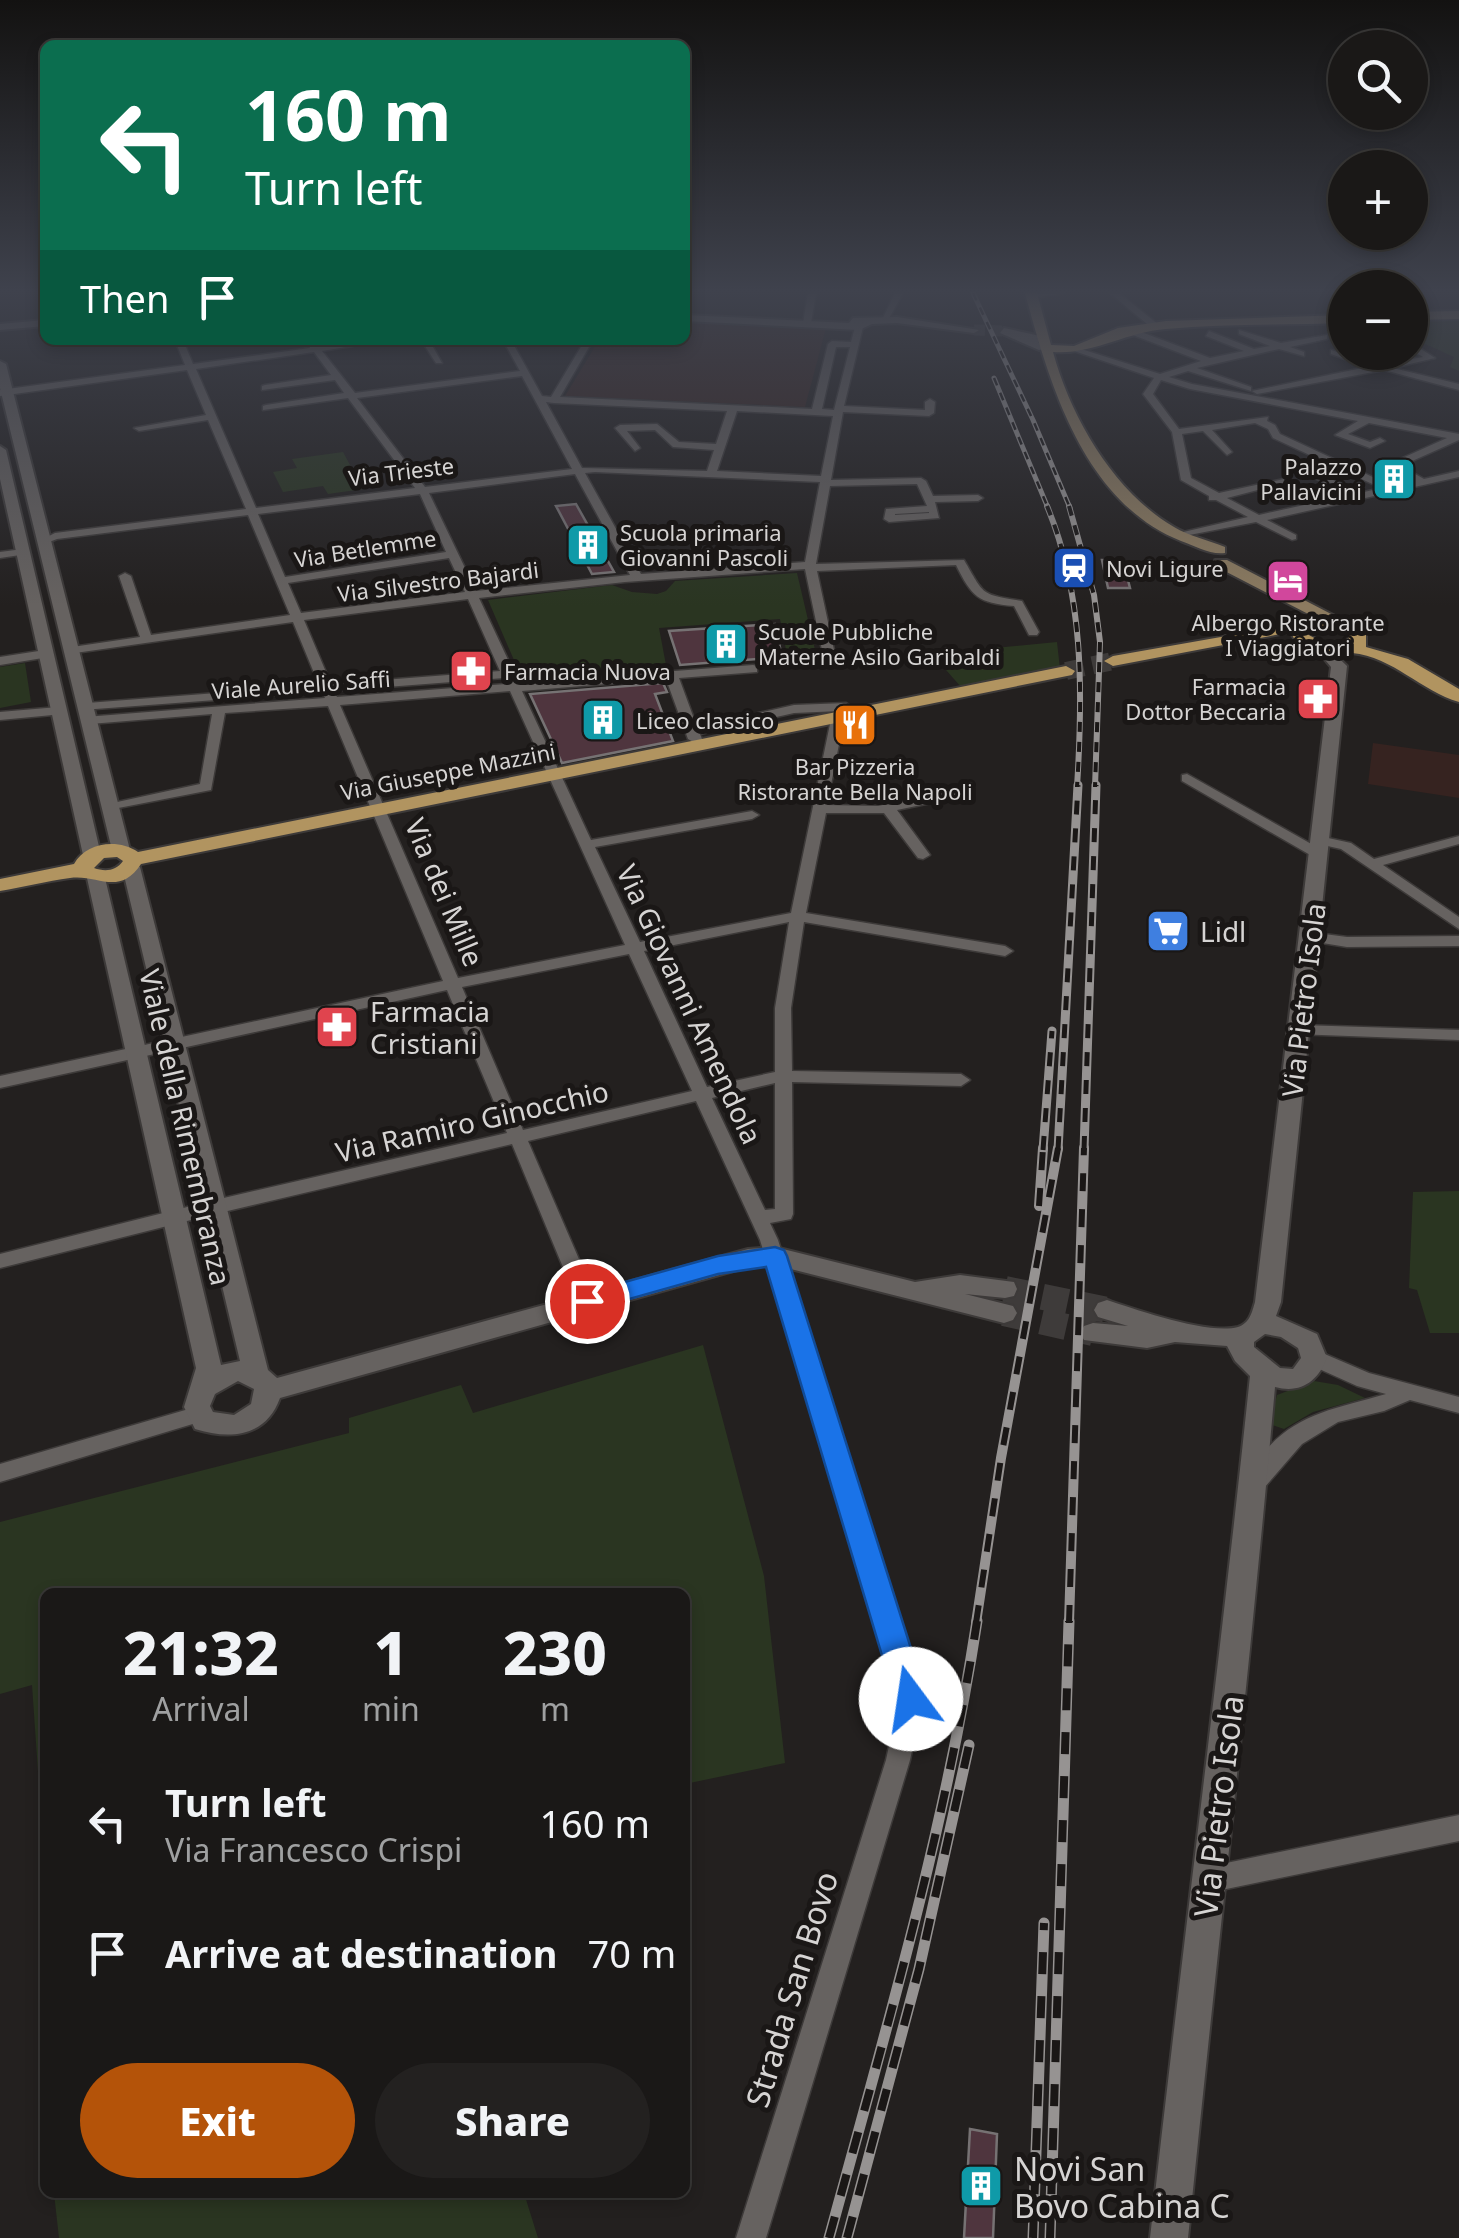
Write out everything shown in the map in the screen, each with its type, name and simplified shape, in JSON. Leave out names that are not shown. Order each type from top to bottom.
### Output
[{"type":"main road","points":[[1063,397],[1110,482],[1168,530],[1223,557],[1459,697]]},
{"type":"main road","points":[[1183,536],[1200,560],[1223,557]]},
{"type":"main road","points":[[1288,595],[1306,628],[1324,649],[1353,636]]},
{"type":"main road","points":[[1112,661],[1260,632],[1306,628],[1353,636]]},
{"type":"main road","name":"Via Giuseppe Mazzini","points":[[90,867],[1066,670]]},
{"type":"main road","points":[[0,885],[90,867]]},
{"type":"street","name":"Viale della Rimembranza","points":[[5,397],[262,1383]]},
{"type":"street","name":"Via dei Mille","points":[[204,397],[587,1301]]},
{"type":"street","points":[[266,408],[336,397]]},
{"type":"street","name":"Via Giovanni Amendola","points":[[354,397],[422,489],[775,1256]]},
{"type":"street","points":[[816,413],[820,397]]},
{"type":"street","points":[[828,650],[811,566],[842,397]]},
{"type":"street","points":[[1150,397],[1177,432],[1186,480],[1212,498],[1292,537]]},
{"type":"street","points":[[1267,397],[1458,437]]},
{"type":"street","points":[[542,399],[816,413],[929,413],[930,402]]},
{"type":"street","points":[[542,399],[637,578]]},
{"type":"street","points":[[1177,432],[1258,421],[1333,400]]},
{"type":"street","points":[[658,427],[662,405]]},
{"type":"street","points":[[711,474],[732,408]]},
{"type":"street","points":[[139,428],[212,417]]},
{"type":"street","points":[[1370,418],[1340,435],[1370,444],[1380,441]]},
{"type":"street","points":[[1258,421],[1272,427],[1276,436],[1391,489]]},
{"type":"street","points":[[1435,432],[1454,423]]},
{"type":"street","points":[[634,448],[620,428],[658,427],[676,445],[720,447]]},
{"type":"street","points":[[1207,430],[1227,452]]},
{"type":"street","points":[[1423,482],[1393,467],[1458,437]]},
{"type":"street","points":[[0,451],[21,449]]},
{"type":"street","name":"Viale della Rimembranza","points":[[0,451],[90,867],[209,1368],[201,1402]]},
{"type":"street","points":[[1298,466],[1360,496]]},
{"type":"street","name":"Via Trieste","points":[[44,542],[55,536],[581,471],[921,481],[931,504],[978,498]]},
{"type":"street","points":[[1183,536],[1459,474]]},
{"type":"street","points":[[1212,498],[1280,482]]},
{"type":"street","points":[[0,555],[44,542]]},
{"type":"street","name":"Via Betlemme","points":[[282,580],[453,554]]},
{"type":"street","name":"Via Silvestro Bajardi","points":[[72,651],[472,596],[637,578],[811,566],[960,562],[976,593],[984,600],[1018,603],[1033,632]]},
{"type":"street","points":[[125,576],[146,640]]},
{"type":"street","name":"Via Pietro Isola","points":[[1251,1330],[1268,1302],[1300,1030],[1338,666],[1324,649]]},
{"type":"street","points":[[0,662],[46,654]]},
{"type":"street","name":"Viale Aurelio Saffi","points":[[88,713],[511,681],[753,669]]},
{"type":"street","points":[[671,676],[694,736],[794,709],[842,713],[788,964],[781,1076],[784,1214],[758,1218]]},
{"type":"street","name":"Viale Aurelio Saffi","points":[[88,713],[219,710],[331,694]]},
{"type":"street","points":[[112,806],[206,787],[219,710]]},
{"type":"street","points":[[0,716],[88,713]]},
{"type":"street","points":[[1187,778],[1318,847],[1346,846],[1459,924]]},
{"type":"street","points":[[823,809],[854,812],[954,794]]},
{"type":"street","points":[[888,808],[923,855]]},
{"type":"street","points":[[585,845],[752,815]]},
{"type":"street","points":[[1374,863],[1459,840]]},
{"type":"street","points":[[1442,844],[1459,857]]},
{"type":"street","points":[[0,1082],[174,1042],[798,916],[1005,952]]},
{"type":"street","points":[[1309,937],[1346,942],[1459,942]]},
{"type":"street","points":[[1300,1030],[1459,1035]]},
{"type":"street","name":"Via Ramiro Ginocchio","points":[[0,1261],[781,1076],[961,1080]]},
{"type":"street","points":[[0,1473],[201,1402],[228,1373],[262,1383],[718,1265],[775,1256],[908,1291],[1004,1301]]},
{"type":"street","name":"Strada San Bovo","points":[[751,2238],[898,1760],[911,1699],[775,1256]]},
{"type":"street","points":[[1100,1322],[1147,1338],[1175,1332],[1296,1332],[1305,1339],[1313,1358],[1337,1370],[1459,1406]]},
{"type":"street","points":[[1251,1330],[1244,1356],[1263,1374],[1277,1378],[1303,1374],[1313,1358]]},
{"type":"street","name":"Via Pietro Isola","points":[[1168,2238],[1207,1880],[1232,1707],[1263,1374]]},
{"type":"street","points":[[201,1402],[214,1425],[235,1426],[256,1416],[268,1400],[262,1383]]},
{"type":"street","points":[[1253,1486],[1283,1444],[1312,1424],[1344,1411],[1388,1403],[1405,1393]]},
{"type":"street","points":[[1207,1880],[1459,1828]]},
{"type":"shaded area","points":[[596,397],[808,397],[805,407]]},
{"type":"shaded area","points":[[1373,743],[1459,755],[1459,798],[1368,784]]},
{"type":"green space","points":[[343,452],[363,489],[328,494],[323,486],[283,492],[273,472],[297,468],[292,459]]},
{"type":"green space","points":[[797,573],[816,654],[787,655],[780,619],[659,628],[666,665],[520,674],[488,600],[612,585],[657,594],[675,581]]},
{"type":"green space","points":[[1057,642],[1060,669],[961,687],[932,654]]},
{"type":"green space","points":[[25,663],[31,702],[0,708],[0,667]]},
{"type":"green space","points":[[1459,1191],[1459,1333],[1430,1333],[1417,1290],[1409,1288],[1413,1192]]},
{"type":"green space","points":[[703,1345],[764,1576],[785,1763],[690,1783],[690,1588],[40,1588],[40,1800],[32,1685],[0,1694],[0,1522],[349,1433],[349,1418],[461,1385],[473,1413]]},
{"type":"green space","points":[[1314,1381],[1338,1385],[1365,1398],[1313,1412],[1284,1429],[1269,1424],[1277,1395]]},
{"type":"green space","points":[[55,2198],[526,2198],[538,2238],[59,2238]]},
{"type":"building","points":[[576,504],[614,572],[592,574],[556,506]]},
{"type":"building","name":"Novi Ligure","points":[[1102,560],[1123,561],[1130,588],[1108,588]]},
{"type":"building","name":"Scuole Pubbliche Materne Asilo Garibaldi","points":[[775,624],[782,657],[680,665],[669,631]]},
{"type":"building","name":"Liceo classico","points":[[663,683],[667,692],[655,694],[673,741],[562,763],[530,694]]},
{"type":"building","name":"Novi San Bovo Cabina C","points":[[970,2129],[997,2134],[993,2238],[964,2238]]},
{"type":"tunnel","points":[[1066,671],[1113,661]]},
{"type":"tunnel","points":[[1005,1289],[1107,1310]]},
{"type":"tunnel","points":[[1004,1313],[1093,1333]]},
{"type":"railway","points":[[1002,397],[1048,508]]},
{"type":"railway","points":[[1022,397],[1070,508]]},
{"type":"railway","points":[[1047,506],[1068,574],[1078,644],[1077,787]]},
{"type":"railway","points":[[1069,506],[1094,595],[1100,642],[1095,787]]},
{"type":"railway","points":[[1058,1150],[1078,785]]},
{"type":"railway","points":[[1084,1150],[1096,785]]},
{"type":"railway","points":[[1043,1150],[1052,1031]]},
{"type":"railway","points":[[1039,1206],[1043,1148]]},
{"type":"railway","points":[[976,1623],[1001,1458],[1058,1148]]},
{"type":"railway","points":[[1069,1623],[1084,1148]]},
{"type":"railway","points":[[829,2238],[931,1854],[977,1621]]},
{"type":"railway","points":[[1050,2238],[1069,1621]]},
{"type":"railway","points":[[847,2238],[919,1969],[969,1745]]},
{"type":"railway","points":[[1033,2238],[1044,1923]]},
{"type":"place","name":"Palazzo Pallavicini","points":[[1394,479]]},
{"type":"place","name":"Scuola primaria Giovanni Pascoli","points":[[588,545]]},
{"type":"place","name":"Novi Ligure","points":[[1074,568]]},
{"type":"place","name":"Albergo Ristorante I Viaggiatori","points":[[1288,581]]},
{"type":"place","name":"Scuole Pubbliche Materne Asilo Garibaldi","points":[[726,644]]},
{"type":"place","name":"Farmacia Nuova","points":[[471,671]]},
{"type":"place","name":"Farmacia Dottor Beccaria","points":[[1318,699]]},
{"type":"place","name":"Liceo classico","points":[[603,720]]},
{"type":"place","name":"Bar Pizzeria Ristorante Bella Napoli","points":[[855,725]]},
{"type":"place","name":"Lidl","points":[[1168,931]]},
{"type":"place","name":"Farmacia Cristiani","points":[[337,1027]]},
{"type":"place","name":"Novi San Bovo Cabina C","points":[[981,2186]]},
{"type":"route","points":[[587,1301],[718,1265],[775,1256],[836,1444],[911,1699]]}]
